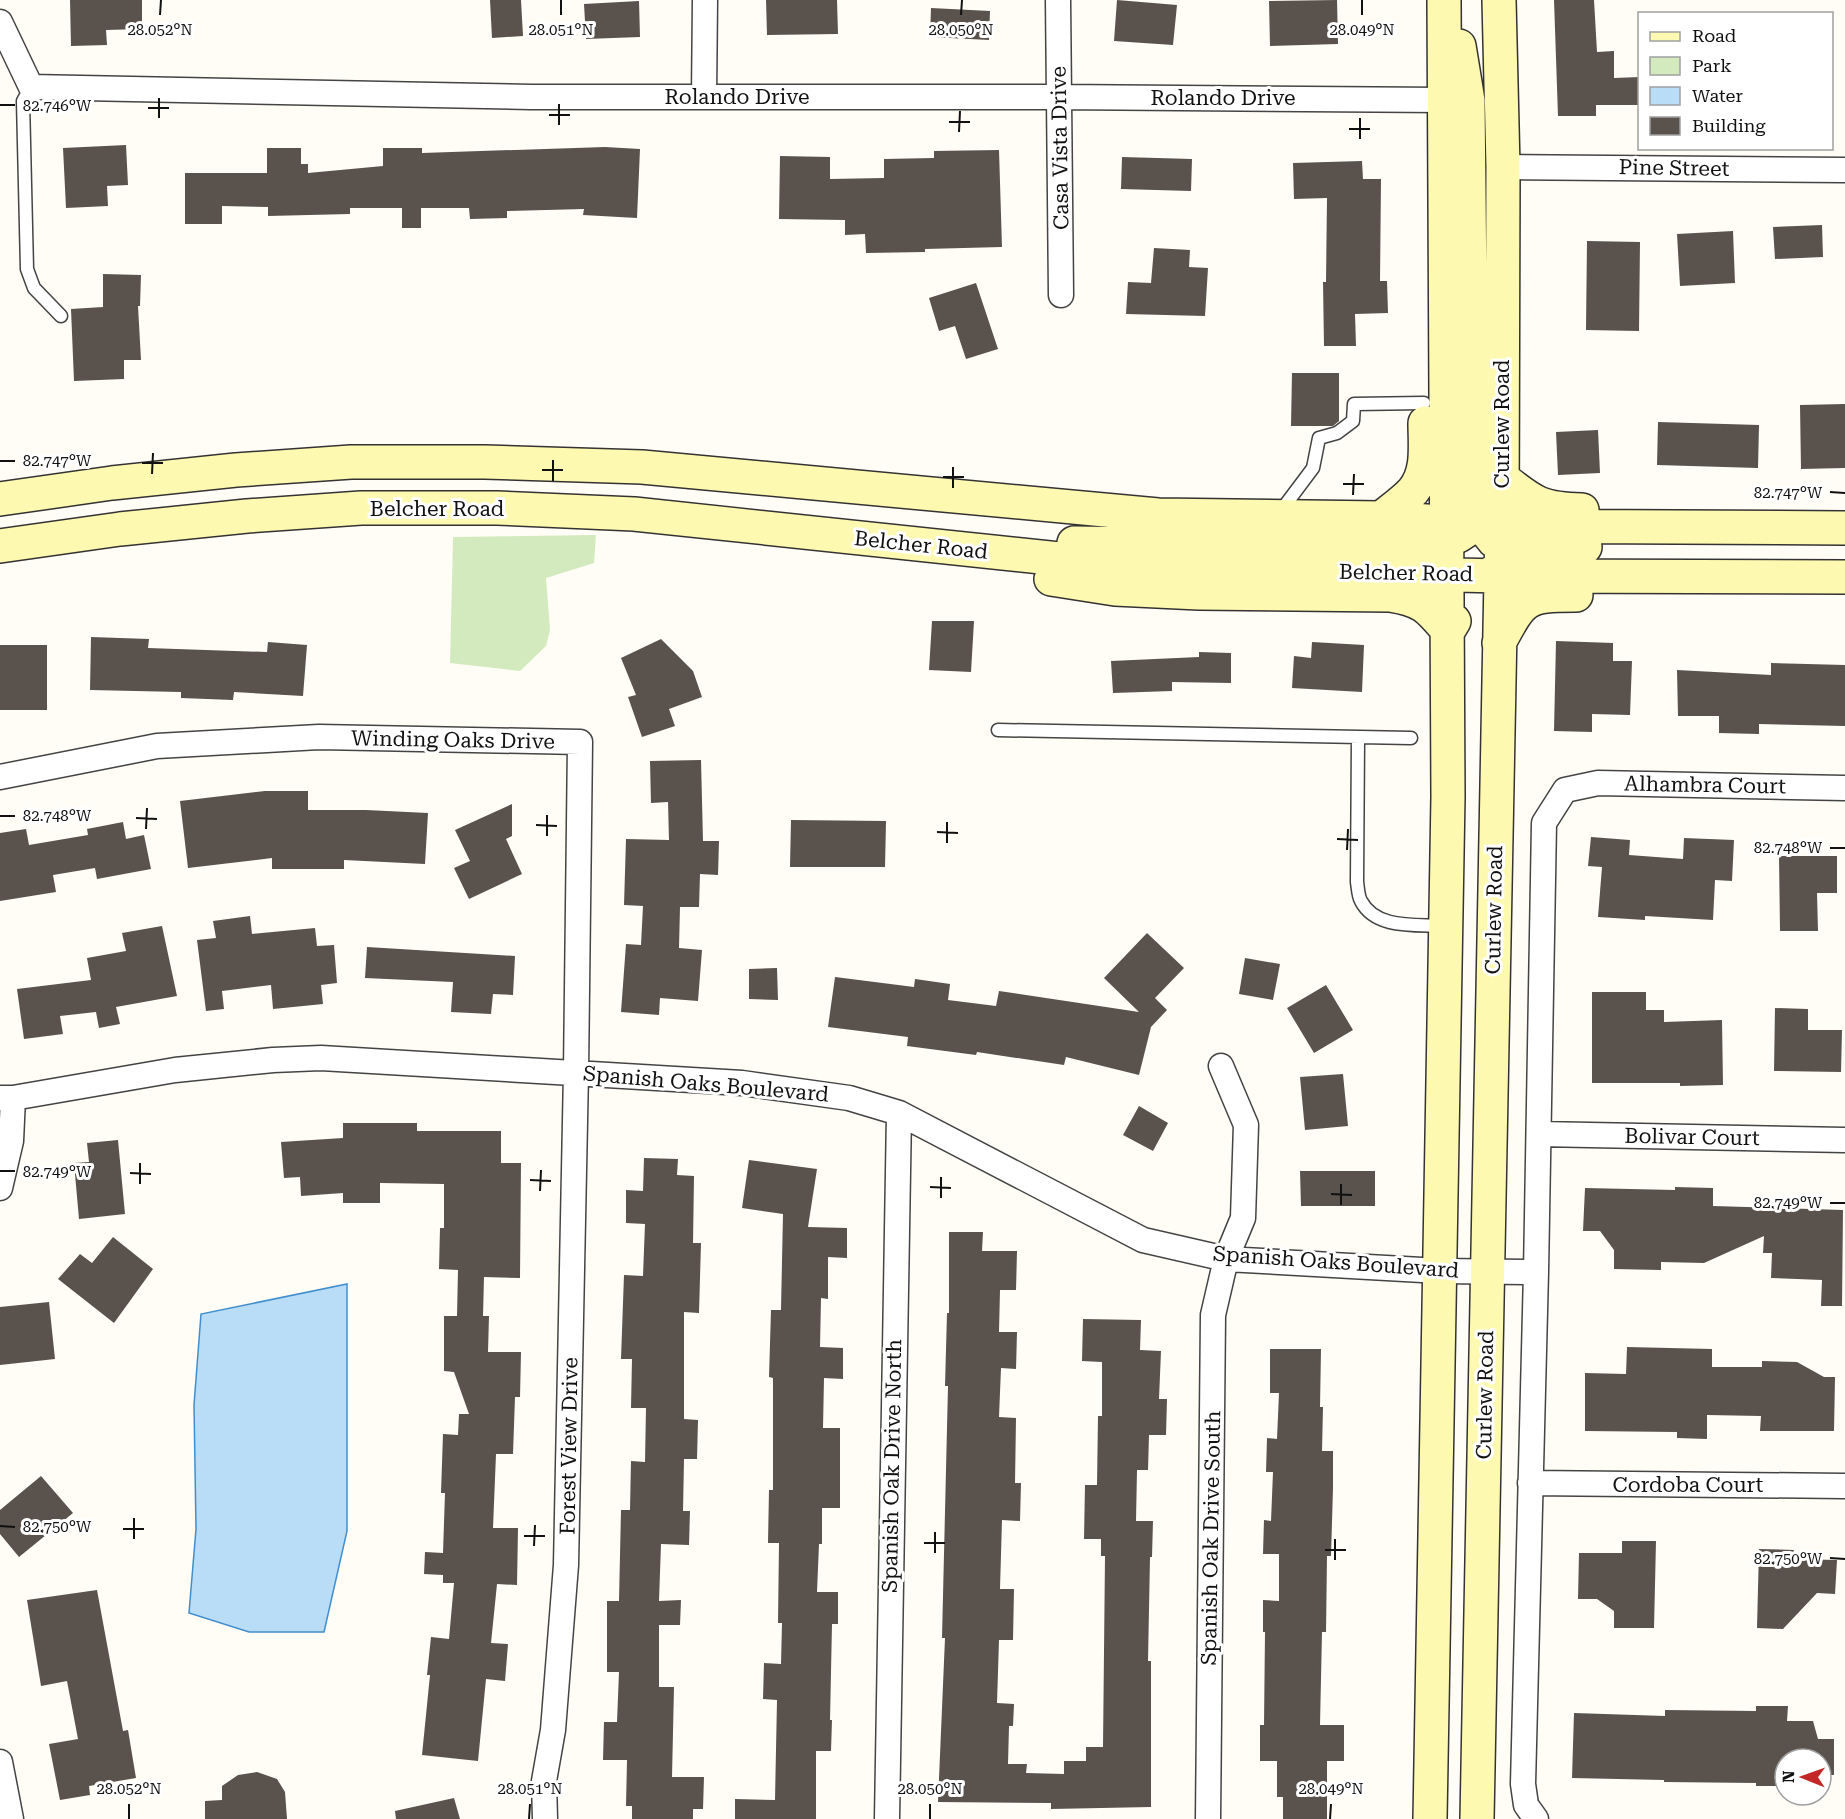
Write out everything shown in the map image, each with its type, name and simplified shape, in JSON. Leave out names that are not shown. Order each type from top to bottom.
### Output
[{"type":"main road","name":"Curlew Road","points":[[1444,0],[1445,202],[1475,552],[1498,644],[1477,1819]]},
{"type":"main road","points":[[1452,0],[1468,101],[1472,464],[1479,644],[1474,916],[1492,1005]]},
{"type":"main road","name":"Curlew Road","points":[[1431,1819],[1446,926],[1448,631],[1502,478],[1503,167],[1499,0]]},
{"type":"main road","points":[[1381,518],[1413,491],[1425,464],[1423,277],[1445,202]]},
{"type":"main road","name":"Belcher Road","points":[[0,499],[112,483],[236,470],[351,462],[485,462],[642,467],[1158,515],[1381,518],[1548,576],[1845,578]]},
{"type":"main road","points":[[1502,478],[1527,498],[1550,508],[1685,510],[1845,522]]},
{"type":"main road","name":"Belcher Road","points":[[0,546],[131,528],[247,516],[361,508],[497,508],[634,514],[1116,565],[1203,569],[1845,528]]},
{"type":"main road","points":[[910,544],[1023,575],[1115,589],[1199,593],[1390,595],[1411,598],[1430,609],[1448,631]]},
{"type":"main road","points":[[1475,552],[1531,551],[1560,547],[1845,548]]},
{"type":"main road","points":[[1498,644],[1514,614],[1527,600],[1548,594],[1751,594],[1845,583]]},
{"type":"street","points":[[704,97],[705,0]]},
{"type":"street","name":"Casa Vista Drive","points":[[1059,0],[1061,295]]},
{"type":"street","points":[[0,22],[31,87]]},
{"type":"street","name":"Rolando Drive","points":[[31,87],[467,96],[1444,100]]},
{"type":"street","name":"Pine Street","points":[[1503,167],[1845,170]]},
{"type":"street","name":"Winding Oaks Drive","points":[[0,777],[157,746],[319,737],[580,742],[576,1072]]},
{"type":"street","name":"Alhambra Court","points":[[1539,1134],[1544,823],[1565,790],[1598,783],[1845,788]]},
{"type":"street","name":"Spanish Oaks Boulevard","points":[[6,1098],[175,1070],[273,1060],[321,1058],[742,1083],[849,1098],[898,1113],[1143,1240],[1226,1259],[1440,1270],[1536,1272]]},
{"type":"street","name":"Spanish Oak Drive South","points":[[1208,1819],[1213,1314],[1226,1259],[1243,1218],[1246,1125],[1221,1066]]},
{"type":"street","name":"Forest View Drive","points":[[545,1819],[544,1781],[553,1730],[566,1565],[576,1072]]},
{"type":"street","points":[[0,1188],[11,1141],[6,1098]]},
{"type":"street","name":"Spanish Oak Drive North","points":[[887,1819],[898,1113]]},
{"type":"street","points":[[1536,1819],[1526,1805],[1523,1784],[1539,1134]]},
{"type":"street","name":"Bolivar Court","points":[[1539,1134],[1845,1140]]},
{"type":"street","name":"Cordoba Court","points":[[1530,1484],[1845,1486]]},
{"type":"street","points":[[0,1762],[11,1819]]},
{"type":"lane","points":[[31,87],[23,101],[27,269],[34,288],[62,316]]},
{"type":"lane","points":[[1276,517],[1313,468],[1319,438],[1336,433],[1353,421],[1354,404],[1424,403]]},
{"type":"lane","points":[[998,730],[1411,738]]},
{"type":"lane","points":[[1358,738],[1357,882],[1360,900],[1371,914],[1386,922],[1446,926]]},
{"type":"green space","points":[[596,535],[594,563],[546,578],[550,630],[546,646],[520,671],[450,663],[453,537]]},
{"type":"water","points":[[347,1284],[347,1531],[324,1632],[249,1632],[189,1613],[196,1529],[194,1405],[201,1314]]},
{"type":"building","points":[[70,0],[142,0],[142,29],[106,30],[107,45],[71,46]]},
{"type":"building","points":[[490,0],[521,0],[523,36],[492,38]]},
{"type":"building","points":[[766,0],[837,0],[838,34],[767,35]]},
{"type":"building","points":[[1117,0],[1177,5],[1173,45],[1114,41]]},
{"type":"building","points":[[1337,0],[1338,44],[1270,46],[1269,1]]},
{"type":"building","points":[[1554,0],[1594,0],[1597,52],[1614,51],[1614,78],[1638,77],[1638,105],[1596,105],[1596,116],[1558,116]]},
{"type":"building","points":[[639,1],[640,37],[586,39],[584,4]]},
{"type":"building","points":[[931,8],[990,11],[989,40],[930,37]]},
{"type":"building","points":[[126,145],[128,185],[107,186],[108,206],[66,208],[63,148]]},
{"type":"building","points":[[605,147],[640,149],[637,218],[583,215],[584,209],[507,211],[507,218],[470,219],[469,208],[421,208],[421,228],[402,228],[402,208],[350,208],[350,214],[268,216],[268,207],[222,206],[222,224],[185,224],[185,173],[267,173],[267,148],[301,148],[301,164],[308,164],[308,173],[383,166],[383,148],[422,148],[422,153]]},
{"type":"building","points":[[999,150],[1002,247],[866,253],[865,234],[845,235],[845,220],[779,219],[780,156],[830,157],[830,179],[884,178],[884,159],[934,158],[934,151]]},
{"type":"building","points":[[1122,157],[1192,159],[1191,191],[1121,189]]},
{"type":"building","points":[[1362,161],[1363,179],[1381,179],[1380,281],[1387,281],[1388,313],[1355,314],[1356,346],[1324,346],[1323,282],[1326,282],[1327,198],[1294,199],[1293,163]]},
{"type":"building","points":[[1822,225],[1823,257],[1775,259],[1773,227]]},
{"type":"building","points":[[1733,231],[1735,283],[1680,286],[1677,234]]},
{"type":"building","points":[[1587,241],[1640,242],[1639,331],[1586,330]]},
{"type":"building","points":[[1154,248],[1190,250],[1189,267],[1208,268],[1205,316],[1126,314],[1128,282],[1151,283]]},
{"type":"building","points":[[103,274],[141,275],[140,306],[138,306],[141,360],[124,360],[124,379],[74,381],[71,309],[103,307]]},
{"type":"building","points":[[976,283],[998,349],[966,359],[955,326],[939,331],[929,298]]},
{"type":"building","points":[[1292,373],[1339,373],[1339,421],[1333,426],[1291,426]]},
{"type":"building","points":[[1845,404],[1845,468],[1801,469],[1800,405]]},
{"type":"building","points":[[1658,422],[1759,425],[1758,468],[1657,465]]},
{"type":"building","points":[[1598,430],[1600,473],[1558,475],[1556,432]]},
{"type":"building","points":[[932,621],[974,621],[971,672],[929,670]]},
{"type":"building","points":[[91,637],[149,639],[148,648],[267,652],[268,642],[307,645],[303,696],[234,692],[233,700],[181,698],[181,692],[90,690]]},
{"type":"building","points":[[661,639],[693,671],[702,697],[669,709],[675,726],[642,737],[628,697],[636,695],[621,658]]},
{"type":"building","points":[[1556,641],[1613,643],[1613,661],[1632,661],[1630,715],[1592,714],[1592,732],[1554,731]]},
{"type":"building","points":[[1312,642],[1364,645],[1362,692],[1292,688],[1294,656],[1311,658]]},
{"type":"building","points":[[0,645],[47,645],[47,710],[0,710]]},
{"type":"building","points":[[1199,652],[1231,653],[1231,683],[1172,682],[1172,691],[1113,693],[1111,661],[1199,657]]},
{"type":"building","points":[[1771,663],[1845,665],[1845,726],[1759,724],[1759,734],[1719,733],[1719,716],[1678,716],[1677,670],[1771,675]]},
{"type":"building","points":[[701,760],[703,841],[719,841],[718,875],[700,874],[699,907],[680,907],[679,948],[702,950],[698,1001],[660,998],[659,1015],[621,1012],[626,944],[641,945],[643,906],[624,905],[626,839],[669,840],[668,802],[651,803],[650,761]]},
{"type":"building","points":[[265,791],[308,791],[308,810],[428,813],[425,864],[344,860],[344,869],[272,869],[272,858],[188,868],[180,801]]},
{"type":"building","points":[[512,804],[512,836],[506,839],[522,874],[469,899],[454,868],[470,861],[455,830]]},
{"type":"building","points":[[791,820],[886,821],[885,867],[790,867]]},
{"type":"building","points":[[123,822],[126,839],[144,835],[151,869],[97,879],[95,868],[53,875],[56,892],[0,901],[0,833],[26,829],[29,845],[88,835],[87,829]]},
{"type":"building","points":[[1591,837],[1630,840],[1629,855],[1683,859],[1684,838],[1734,840],[1732,881],[1715,880],[1713,920],[1645,916],[1645,920],[1598,917],[1602,867],[1588,866]]},
{"type":"building","points":[[1779,856],[1837,856],[1837,893],[1817,893],[1818,931],[1780,931]]},
{"type":"building","points":[[250,916],[252,934],[315,928],[317,946],[334,945],[337,983],[321,985],[323,1004],[273,1009],[271,985],[222,991],[224,1009],[206,1011],[197,940],[216,938],[213,921]]},
{"type":"building","points":[[162,926],[177,996],[116,1007],[120,1024],[99,1028],[96,1012],[60,1016],[63,1034],[24,1039],[17,989],[91,980],[87,958],[126,951],[122,933]]},
{"type":"building","points":[[1147,933],[1184,968],[1155,998],[1167,1010],[1151,1027],[1139,1075],[1066,1057],[1064,1065],[977,1052],[976,1055],[907,1046],[908,1037],[828,1027],[835,977],[914,987],[915,979],[950,984],[948,1000],[996,1006],[999,991],[1139,1012],[1104,978]]},
{"type":"building","points":[[367,947],[515,956],[513,995],[493,994],[491,1014],[451,1012],[453,982],[365,978]]},
{"type":"building","points":[[1245,958],[1280,964],[1273,1000],[1239,994]]},
{"type":"building","points":[[777,968],[778,1000],[749,999],[749,969]]},
{"type":"building","points":[[1326,985],[1353,1030],[1314,1053],[1287,1008]]},
{"type":"building","points":[[1592,992],[1646,992],[1646,1010],[1664,1010],[1664,1022],[1722,1020],[1723,1085],[1592,1083]]},
{"type":"building","points":[[1775,1008],[1808,1009],[1808,1030],[1842,1030],[1841,1072],[1774,1071]]},
{"type":"building","points":[[1343,1074],[1348,1126],[1305,1130],[1300,1077]]},
{"type":"building","points":[[1139,1106],[1168,1123],[1153,1151],[1123,1135]]},
{"type":"building","points":[[343,1123],[417,1123],[417,1131],[501,1131],[501,1163],[521,1163],[520,1278],[484,1277],[483,1316],[489,1316],[488,1352],[521,1352],[520,1397],[515,1397],[513,1454],[496,1454],[493,1528],[518,1528],[517,1585],[497,1584],[491,1643],[508,1644],[505,1681],[486,1679],[478,1761],[422,1755],[430,1675],[427,1675],[431,1637],[449,1639],[454,1583],[443,1583],[443,1575],[424,1574],[425,1552],[443,1553],[445,1493],[441,1493],[443,1434],[458,1435],[459,1414],[469,1414],[454,1372],[444,1371],[444,1316],[457,1316],[458,1270],[439,1269],[440,1228],[444,1228],[444,1184],[380,1183],[380,1203],[343,1203],[343,1193],[301,1196],[300,1177],[284,1178],[281,1142],[343,1138]]},
{"type":"building","points":[[118,1140],[125,1214],[79,1219],[74,1163],[89,1162],[87,1143]]},
{"type":"building","points":[[644,1158],[678,1159],[677,1175],[694,1176],[693,1243],[701,1243],[699,1313],[684,1312],[684,1419],[698,1420],[697,1459],[684,1459],[683,1511],[690,1511],[689,1545],[661,1544],[659,1601],[681,1600],[680,1625],[659,1625],[659,1687],[674,1687],[672,1777],[704,1777],[703,1809],[693,1809],[693,1819],[632,1819],[632,1806],[626,1806],[627,1760],[603,1760],[604,1722],[617,1722],[619,1672],[607,1672],[607,1601],[619,1601],[621,1510],[630,1510],[631,1461],[645,1462],[646,1408],[631,1408],[632,1359],[621,1359],[624,1275],[643,1276],[645,1224],[626,1223],[626,1190],[643,1191]]},
{"type":"building","points":[[749,1160],[817,1169],[808,1227],[847,1228],[847,1258],[828,1257],[828,1299],[821,1298],[820,1347],[843,1348],[843,1379],[824,1378],[823,1428],[840,1428],[840,1508],[822,1508],[822,1544],[819,1544],[817,1592],[838,1592],[838,1624],[832,1624],[831,1751],[816,1751],[816,1819],[735,1819],[735,1799],[775,1800],[777,1700],[763,1699],[764,1663],[781,1664],[782,1623],[778,1623],[779,1543],[768,1543],[769,1490],[773,1490],[773,1378],[769,1377],[771,1310],[781,1310],[783,1214],[742,1208]]},
{"type":"building","points":[[1300,1171],[1375,1171],[1375,1206],[1301,1206]]},
{"type":"building","points":[[1675,1187],[1713,1188],[1713,1206],[1843,1210],[1842,1306],[1821,1306],[1822,1280],[1771,1278],[1772,1253],[1763,1253],[1764,1236],[1704,1263],[1661,1262],[1661,1270],[1614,1269],[1614,1250],[1600,1231],[1583,1231],[1585,1188],[1675,1190]]},
{"type":"building","points":[[949,1232],[983,1232],[982,1251],[1017,1251],[1016,1290],[1000,1290],[999,1332],[1017,1332],[1016,1369],[1001,1368],[999,1417],[1016,1418],[1015,1483],[1021,1483],[1020,1521],[1002,1520],[1000,1589],[1014,1589],[1013,1640],[999,1640],[997,1703],[1014,1704],[1013,1726],[1009,1726],[1008,1764],[1027,1764],[1026,1773],[1064,1774],[1064,1761],[1086,1761],[1086,1747],[1103,1747],[1105,1556],[1101,1556],[1101,1539],[1084,1539],[1085,1485],[1097,1485],[1098,1416],[1102,1416],[1102,1362],[1082,1361],[1083,1319],[1141,1320],[1140,1350],[1161,1351],[1159,1399],[1167,1399],[1166,1435],[1149,1435],[1148,1470],[1137,1470],[1136,1521],[1153,1521],[1148,1661],[1151,1661],[1151,1807],[1051,1809],[1051,1803],[938,1802],[945,1638],[942,1638]]},
{"type":"building","points":[[113,1237],[153,1269],[114,1323],[58,1279],[80,1254],[92,1263]]},
{"type":"building","points":[[49,1302],[55,1359],[0,1365],[0,1307]]},
{"type":"building","points":[[1627,1347],[1712,1349],[1712,1367],[1762,1367],[1762,1361],[1797,1362],[1824,1377],[1835,1377],[1834,1431],[1760,1431],[1761,1416],[1707,1415],[1707,1439],[1677,1438],[1677,1432],[1585,1431],[1585,1373],[1626,1374]]},
{"type":"building","points":[[1270,1349],[1321,1349],[1322,1451],[1333,1451],[1333,1488],[1331,1556],[1327,1556],[1326,1632],[1322,1632],[1320,1725],[1344,1725],[1344,1761],[1327,1761],[1327,1819],[1283,1819],[1283,1797],[1277,1797],[1277,1761],[1260,1761],[1260,1725],[1264,1725],[1263,1600],[1279,1601],[1279,1554],[1263,1554],[1264,1520],[1271,1521],[1273,1472],[1266,1472],[1267,1438],[1277,1439],[1279,1393],[1270,1393]]},
{"type":"building","points":[[41,1476],[73,1513],[19,1557],[0,1534],[0,1510]]},
{"type":"building","points":[[1622,1541],[1656,1541],[1654,1628],[1614,1628],[1614,1611],[1597,1599],[1578,1599],[1579,1553],[1622,1553]]},
{"type":"building","points":[[1759,1549],[1794,1550],[1793,1559],[1837,1560],[1835,1594],[1817,1593],[1783,1629],[1757,1628]]},
{"type":"building","points":[[97,1590],[123,1731],[128,1730],[136,1778],[89,1786],[90,1795],[60,1800],[49,1744],[78,1739],[67,1681],[41,1686],[27,1600]]},
{"type":"building","points":[[1756,1706],[1788,1706],[1787,1721],[1813,1721],[1818,1739],[1834,1739],[1834,1775],[1833,1747],[1773,1747],[1773,1786],[1756,1786],[1756,1783],[1572,1778],[1574,1713],[1665,1716],[1665,1710],[1756,1711]]},
{"type":"building","points":[[257,1772],[277,1779],[285,1792],[287,1819],[205,1819],[205,1801],[222,1800],[222,1786],[238,1775]]},
{"type":"building","points":[[454,1798],[460,1819],[396,1819],[395,1811]]}]
